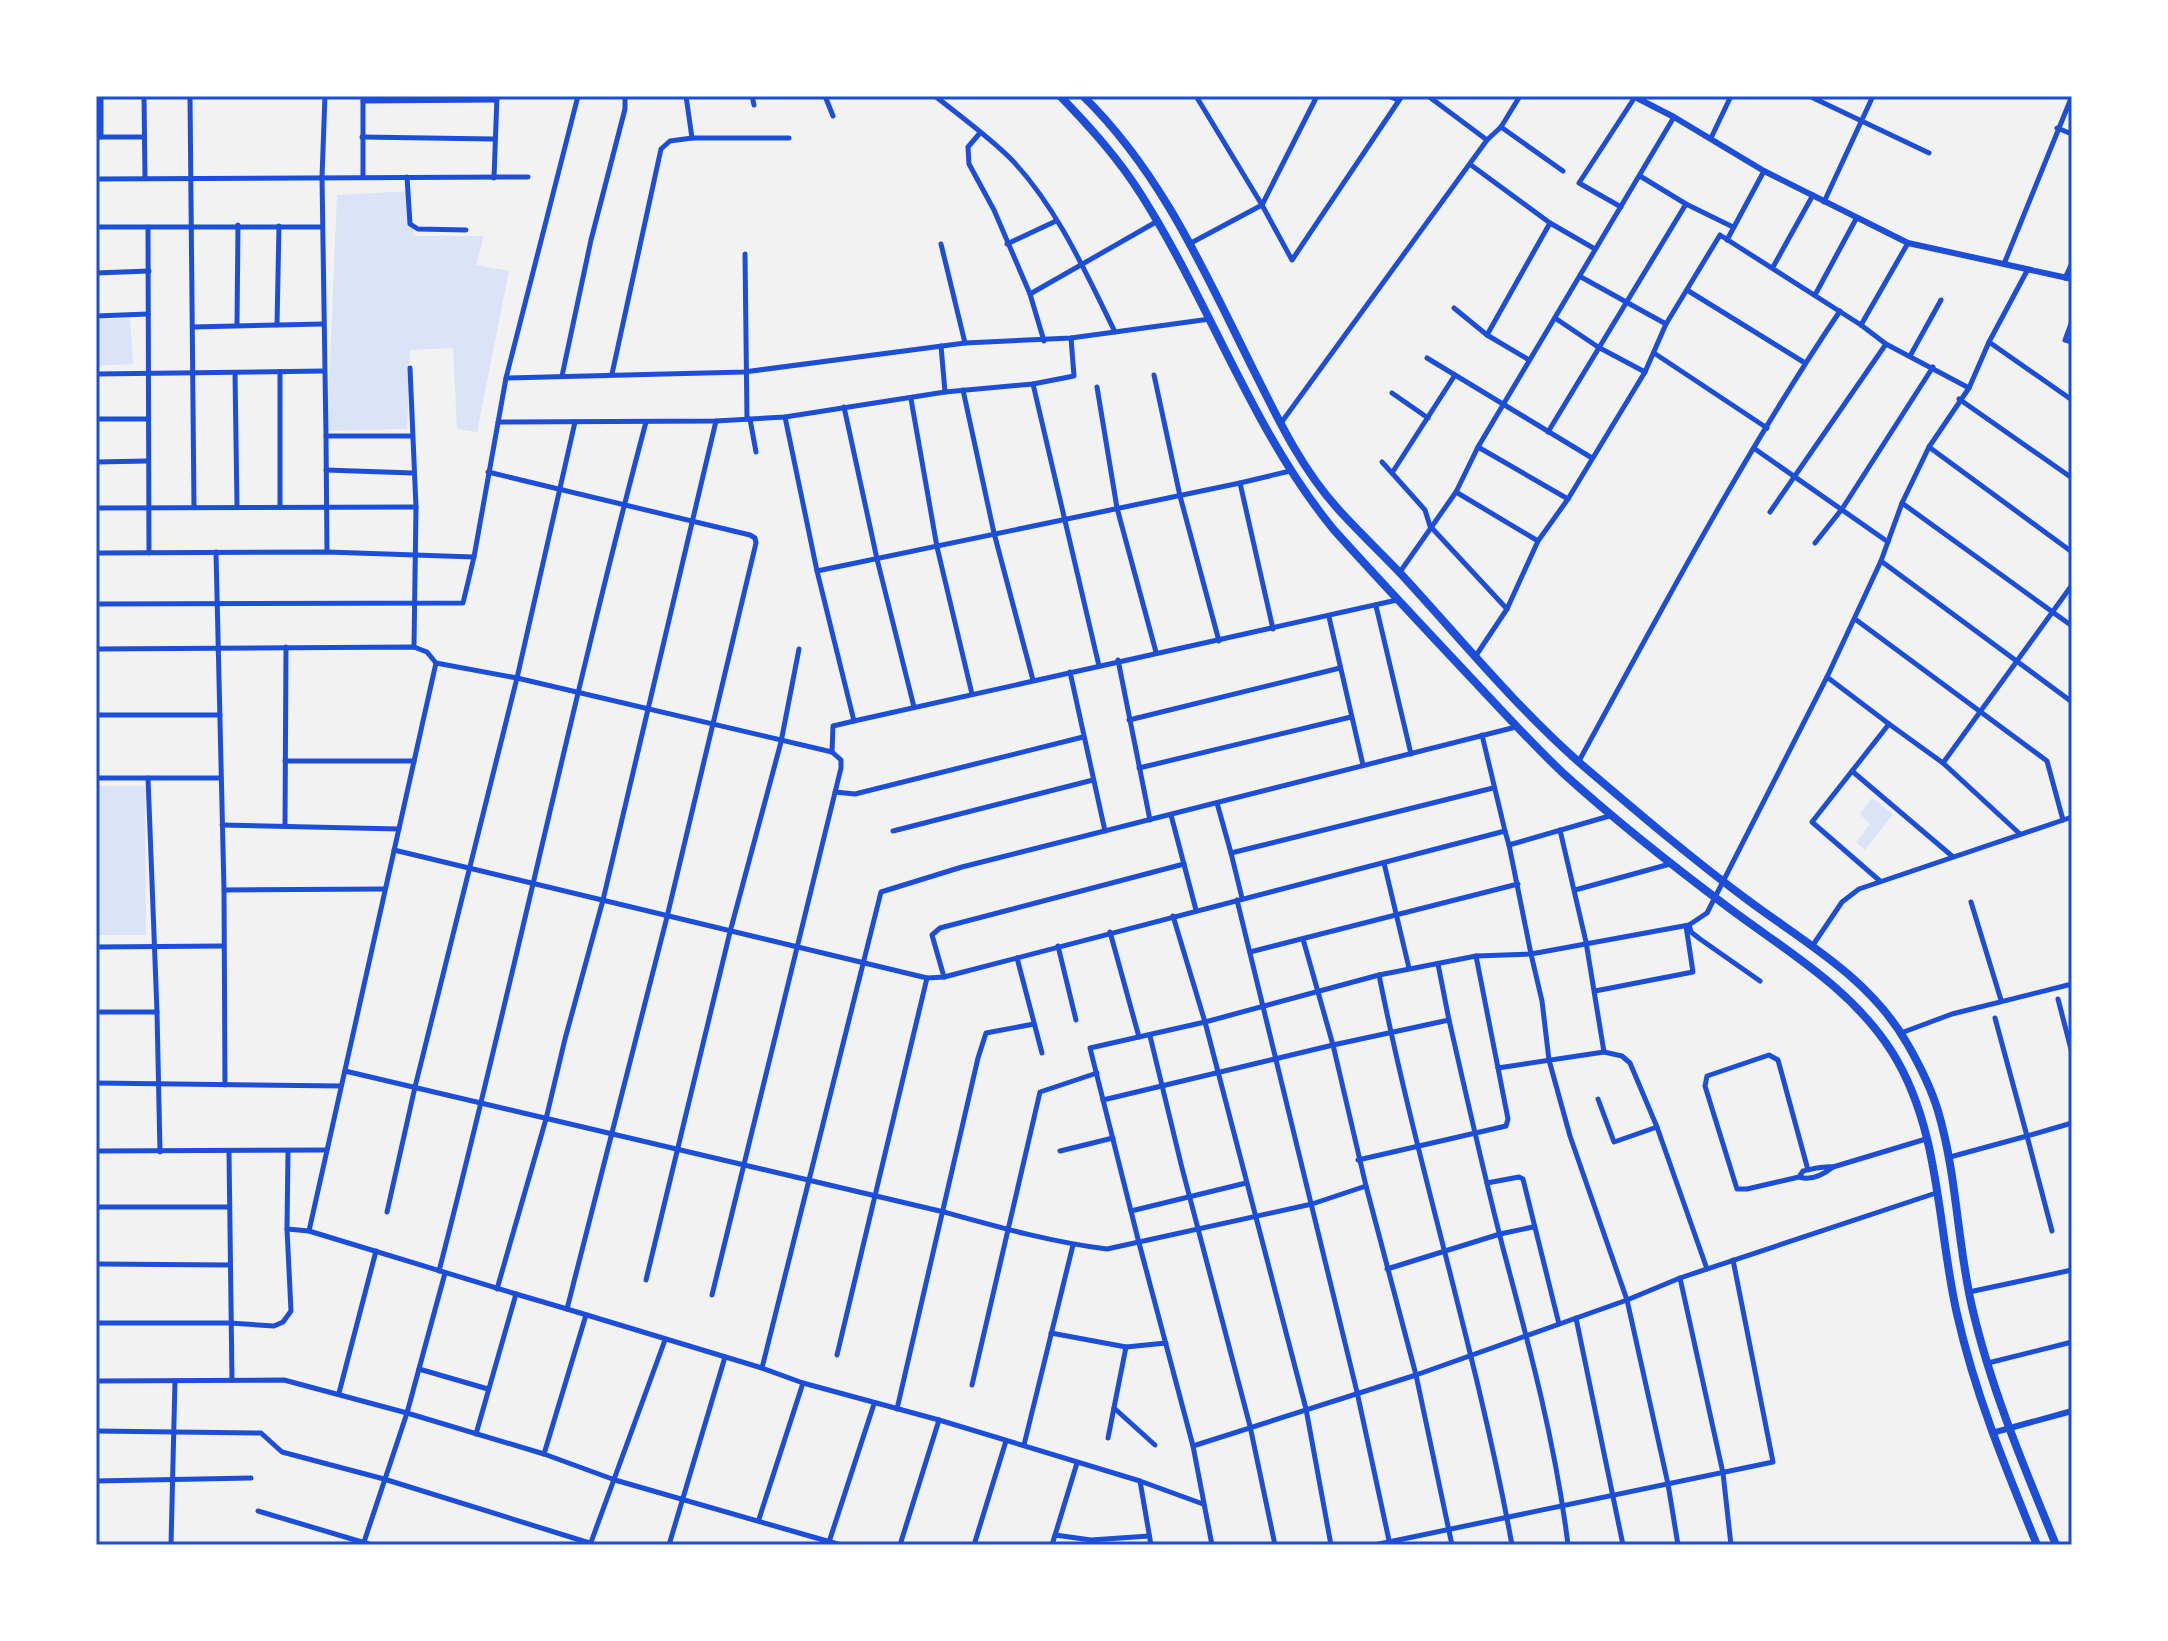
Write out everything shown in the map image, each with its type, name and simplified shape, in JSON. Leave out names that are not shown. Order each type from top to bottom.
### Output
[{"type":"main road","points":[[1060,96],[1116,158],[1157,221],[1211,319],[1269,437],[1334,530],[1564,774],[1671,864],[1820,973],[1848,997],[1892,1052],[1911,1088],[1926,1139],[1956,1313],[1969,1364],[1992,1433],[2037,1545]]},
{"type":"main road","points":[[1083,96],[1156,184],[1191,243],[1280,424],[1320,488],[1526,711],[1579,761],[1724,882],[1813,945],[1860,984],[1901,1033],[1927,1082],[1938,1112],[1969,1292],[1987,1363],[2008,1428],[2056,1545]]},
{"type":"street","points":[[101,96],[98,137],[144,137]]},
{"type":"street","points":[[144,96],[145,178]]},
{"type":"street","points":[[190,96],[194,507]]},
{"type":"street","points":[[325,96],[322,227],[327,552]]},
{"type":"street","points":[[96,604],[463,603],[506,378],[578,96]]},
{"type":"street","points":[[562,376],[591,240],[625,109],[625,96]]},
{"type":"street","points":[[686,96],[692,138]]},
{"type":"street","points":[[752,96],[754,105]]},
{"type":"street","points":[[825,96],[833,116]]},
{"type":"street","points":[[935,96],[1018,166],[1081,263],[1115,332]]},
{"type":"street","points":[[1196,96],[1292,260],[1400,98],[1388,96]]},
{"type":"street","points":[[1191,243],[1262,205],[1317,96]]},
{"type":"street","points":[[1428,96],[1487,140]]},
{"type":"street","points":[[1280,424],[1487,140],[1501,127],[1520,96]]},
{"type":"street","points":[[1621,207],[1579,183],[1634,96],[1764,171],[1908,243],[2069,279],[2072,263]]},
{"type":"street","points":[[1711,138],[1731,96]]},
{"type":"street","points":[[1809,96],[1929,153]]},
{"type":"street","points":[[1824,202],[1873,96]]},
{"type":"street","points":[[2004,264],[2072,96]]},
{"type":"street","points":[[363,177],[363,98],[496,98],[494,178]]},
{"type":"street","points":[[1399,572],[1456,492],[1478,447],[1674,117]]},
{"type":"street","points":[[1501,127],[1563,171]]},
{"type":"street","points":[[2057,128],[2072,134]]},
{"type":"street","points":[[980,133],[968,147],[967,157],[1030,294],[1044,341]]},
{"type":"street","points":[[362,137],[493,139]]},
{"type":"street","points":[[612,374],[661,149],[670,141],[692,138],[789,138]]},
{"type":"street","points":[[1471,165],[1550,223],[1595,249]]},
{"type":"street","points":[[1727,240],[1764,171]]},
{"type":"street","points":[[1640,176],[1686,204],[1733,227]]},
{"type":"street","points":[[407,177],[410,224],[418,229],[466,230]]},
{"type":"street","points":[[96,179],[528,177]]},
{"type":"street","points":[[1773,267],[1813,195]]},
{"type":"street","points":[[1548,432],[1686,204]]},
{"type":"street","points":[[1815,295],[1856,219]]},
{"type":"street","points":[[1007,244],[1056,221]]},
{"type":"street","points":[[1030,294],[1157,221]]},
{"type":"street","points":[[1487,335],[1550,223]]},
{"type":"street","points":[[237,325],[238,225]]},
{"type":"street","points":[[277,325],[279,226]]},
{"type":"street","points":[[96,227],[322,227]]},
{"type":"street","points":[[148,227],[149,553]]},
{"type":"street","points":[[1475,657],[1507,609],[1538,541],[1568,499],[1645,372],[1666,324],[1720,235],[1886,344],[1969,388]]},
{"type":"street","points":[[1861,325],[1908,243]]},
{"type":"street","points":[[941,244],[965,343]]},
{"type":"street","points":[[745,254],[744,372],[748,419],[756,452]]},
{"type":"street","points":[[1212,1545],[1193,1446],[1090,1048],[1150,1036],[1409,968],[1476,956],[1531,954],[1688,925],[1707,913],[1855,619],[1902,503],[1929,447],[1969,388],[1989,342],[2028,269]]},
{"type":"street","points":[[96,273],[149,271]]},
{"type":"street","points":[[1581,277],[1666,324]]},
{"type":"street","points":[[1687,290],[1805,363]]},
{"type":"street","points":[[1910,356],[1941,300]]},
{"type":"street","points":[[1454,308],[1487,335],[1529,360]]},
{"type":"street","points":[[1579,761],[1694,551],[1805,363],[1840,311]]},
{"type":"street","points":[[96,316],[148,314]]},
{"type":"street","points":[[1555,318],[1598,347],[1645,372]]},
{"type":"street","points":[[506,378],[744,372],[965,343],[1044,341],[1211,319]]},
{"type":"street","points":[[2072,321],[2065,340],[2072,342]]},
{"type":"street","points":[[193,327],[323,324]]},
{"type":"street","points":[[498,422],[716,421],[785,417],[945,392],[1033,384],[1074,376],[1071,338]]},
{"type":"street","points":[[1989,342],[2072,400]]},
{"type":"street","points":[[1770,512],[1886,344]]},
{"type":"street","points":[[941,346],[945,392]]},
{"type":"street","points":[[1654,353],[1767,428]]},
{"type":"street","points":[[1427,358],[1592,458]]},
{"type":"street","points":[[1815,543],[1842,509],[1933,367]]},
{"type":"street","points":[[410,368],[416,507],[414,647]]},
{"type":"street","points":[[96,374],[324,371]]},
{"type":"street","points":[[280,372],[280,506]]},
{"type":"street","points":[[235,373],[237,506]]},
{"type":"street","points":[[1154,375],[1180,496],[1219,641]]},
{"type":"street","points":[[1392,473],[1455,375]]},
{"type":"street","points":[[1033,384],[1099,666]]},
{"type":"street","points":[[1097,387],[1117,508],[1156,652]]},
{"type":"street","points":[[963,390],[994,533],[1033,680]]},
{"type":"street","points":[[1392,393],[1428,418]]},
{"type":"street","points":[[911,399],[937,547],[972,694]]},
{"type":"street","points":[[1959,399],[2072,478]]},
{"type":"street","points":[[844,407],[877,559],[914,707]]},
{"type":"street","points":[[785,417],[817,571],[854,721]]},
{"type":"street","points":[[96,419],[148,419]]},
{"type":"street","points":[[497,1289],[546,1119],[603,900],[716,421]]},
{"type":"street","points":[[387,1212],[517,678],[575,422]]},
{"type":"street","points":[[364,1542],[419,1369],[578,694],[646,422]]},
{"type":"street","points":[[326,436],[411,436]]},
{"type":"street","points":[[1478,447],[1568,499]]},
{"type":"street","points":[[1929,447],[2072,552]]},
{"type":"street","points":[[1755,449],[1888,542]]},
{"type":"street","points":[[96,462],[148,461]]},
{"type":"street","points":[[1382,462],[1425,510],[1430,526],[1507,609]]},
{"type":"street","points":[[326,470],[413,473]]},
{"type":"street","points":[[817,571],[1290,471]]},
{"type":"street","points":[[488,472],[750,535],[756,543],[667,917],[567,1309]]},
{"type":"street","points":[[1240,483],[1273,629]]},
{"type":"street","points":[[1456,492],[1538,541]]},
{"type":"street","points":[[1902,503],[2072,626]]},
{"type":"street","points":[[96,508],[416,507]]},
{"type":"street","points":[[216,552],[225,1085]]},
{"type":"street","points":[[96,553],[327,552],[474,557]]},
{"type":"street","points":[[1881,561],[2072,702]]},
{"type":"street","points":[[1943,763],[2072,585]]},
{"type":"street","points":[[832,752],[833,726],[1397,600]]},
{"type":"street","points":[[1376,606],[1411,754]]},
{"type":"street","points":[[1329,617],[1363,765]]},
{"type":"street","points":[[1855,619],[2047,761],[2063,820]]},
{"type":"street","points":[[285,826],[286,647]]},
{"type":"street","points":[[96,649],[414,647],[427,652],[436,663],[517,678],[832,752],[841,760],[712,1295]]},
{"type":"street","points":[[646,1280],[730,932],[781,742],[799,649]]},
{"type":"street","points":[[1118,660],[1150,820]]},
{"type":"street","points":[[309,1231],[436,663]]},
{"type":"street","points":[[1129,720],[1340,668]]},
{"type":"street","points":[[1070,672],[1105,831]]},
{"type":"street","points":[[1827,677],[1943,763],[2020,834]]},
{"type":"street","points":[[96,715],[220,715]]},
{"type":"street","points":[[1139,768],[1351,717]]},
{"type":"street","points":[[1880,881],[1812,822],[1889,724]]},
{"type":"street","points":[[762,1368],[881,892],[962,867],[1517,726]]},
{"type":"street","points":[[1482,735],[1518,884],[1542,1001],[1549,1060],[1570,1136],[1627,1300],[1668,1484],[1678,1545]]},
{"type":"street","points":[[835,792],[855,794],[1083,737]]},
{"type":"street","points":[[285,761],[414,761]]},
{"type":"street","points":[[1852,771],[1953,857]]},
{"type":"street","points":[[96,778],[221,778]]},
{"type":"street","points":[[148,778],[160,1152]]},
{"type":"street","points":[[893,831],[1093,780]]},
{"type":"street","points":[[1231,853],[1493,788]]},
{"type":"street","points":[[1217,803],[1390,1543]]},
{"type":"street","points":[[1171,815],[1196,910]]},
{"type":"street","points":[[1509,845],[1614,815]]},
{"type":"street","points":[[1813,945],[1842,902],[1859,889],[2072,817]]},
{"type":"street","points":[[222,825],[399,829]]},
{"type":"street","points":[[1560,830],[1586,942],[1604,1052]]},
{"type":"street","points":[[394,850],[927,978],[944,977],[1505,831]]},
{"type":"street","points":[[1384,863],[1409,968]]},
{"type":"street","points":[[944,977],[932,935],[940,928],[1184,864]]},
{"type":"street","points":[[1575,890],[1671,864]]},
{"type":"street","points":[[1250,952],[1518,884]]},
{"type":"street","points":[[224,890],[385,889]]},
{"type":"street","points":[[1971,902],[2001,1000]]},
{"type":"street","points":[[1173,916],[1205,1022],[1306,1409],[1331,1545]]},
{"type":"street","points":[[1688,925],[1691,932],[1760,981]]},
{"type":"street","points":[[1595,991],[1693,972],[1688,925]]},
{"type":"street","points":[[1110,932],[1139,1037]]},
{"type":"street","points":[[1303,939],[1319,990],[1358,1160],[1416,1375],[1452,1545]]},
{"type":"street","points":[[96,947],[223,946]]},
{"type":"street","points":[[1058,946],[1076,1020]]},
{"type":"street","points":[[1358,1160],[1502,1128],[1508,1123],[1476,956]]},
{"type":"street","points":[[1017,958],[1042,1053]]},
{"type":"street","points":[[1438,964],[1487,1183],[1527,1335],[1564,1507],[1568,1545]]},
{"type":"street","points":[[1379,975],[1416,1146],[1472,1356],[1512,1545]]},
{"type":"street","points":[[837,1355],[927,978]]},
{"type":"street","points":[[1901,1033],[1952,1014],[2072,984]]},
{"type":"street","points":[[2058,999],[2072,1053]]},
{"type":"street","points":[[96,1012],[157,1012]]},
{"type":"street","points":[[1995,1018],[2052,1231]]},
{"type":"street","points":[[1103,1100],[1449,1020]]},
{"type":"street","points":[[897,1409],[986,1033],[1034,1024]]},
{"type":"street","points":[[1150,1036],[1250,1426],[1275,1545]]},
{"type":"street","points":[[1498,1068],[1604,1052],[1622,1056],[1630,1063],[1657,1127],[1707,1269]]},
{"type":"street","points":[[1808,1170],[1778,1060],[1769,1055],[1707,1076],[1705,1086],[1737,1189],[1799,1177],[1806,1179],[1833,1167],[1926,1139]]},
{"type":"street","points":[[345,1071],[876,1195],[1073,1245],[1107,1249],[1312,1204],[1366,1186]]},
{"type":"street","points":[[972,1385],[1040,1092],[1097,1073]]},
{"type":"street","points":[[96,1083],[341,1086]]},
{"type":"street","points":[[1598,1099],[1612,1141],[1618,1142],[1657,1127]]},
{"type":"street","points":[[1948,1158],[2072,1123]]},
{"type":"street","points":[[1060,1151],[1113,1138]]},
{"type":"street","points":[[96,1151],[327,1150]]},
{"type":"street","points":[[96,1323],[274,1326],[283,1322],[291,1311],[287,1229],[288,1151]]},
{"type":"street","points":[[229,1152],[232,1380]]},
{"type":"street","points":[[1799,1177],[1803,1171],[1822,1166],[1833,1167]]},
{"type":"street","points":[[1487,1183],[1519,1177],[1523,1179],[1559,1324]]},
{"type":"street","points":[[1131,1211],[1246,1183]]},
{"type":"street","points":[[1193,1446],[1472,1356],[1680,1278],[1936,1193]]},
{"type":"street","points":[[96,1207],[228,1207]]},
{"type":"street","points":[[1387,1269],[1533,1227]]},
{"type":"street","points":[[287,1229],[309,1231],[803,1383],[1024,1445],[1204,1504]]},
{"type":"street","points":[[1024,1445],[1073,1245]]},
{"type":"street","points":[[339,1393],[376,1251]]},
{"type":"street","points":[[1374,1545],[1773,1462],[1733,1260]]},
{"type":"street","points":[[96,1264],[230,1265]]},
{"type":"street","points":[[1969,1292],[2072,1270]]},
{"type":"street","points":[[1680,1278],[1723,1473],[1731,1545]]},
{"type":"street","points":[[476,1434],[516,1294]]},
{"type":"street","points":[[544,1454],[586,1315]]},
{"type":"street","points":[[1576,1318],[1623,1545]]},
{"type":"street","points":[[1051,1333],[1126,1347],[1166,1343]]},
{"type":"street","points":[[96,1431],[261,1433],[282,1452],[384,1479],[592,1544],[665,1340]]},
{"type":"street","points":[[1987,1363],[2072,1342]]},
{"type":"street","points":[[1108,1438],[1126,1347]]},
{"type":"street","points":[[669,1545],[725,1357]]},
{"type":"street","points":[[419,1369],[488,1389]]},
{"type":"street","points":[[96,1381],[284,1380],[407,1413],[544,1454],[615,1480],[841,1545]]},
{"type":"street","points":[[171,1545],[175,1381]]},
{"type":"street","points":[[759,1520],[803,1383]]},
{"type":"street","points":[[829,1542],[874,1404]]},
{"type":"street","points":[[1114,1408],[1155,1445]]},
{"type":"street","points":[[1992,1433],[2072,1411]]},
{"type":"street","points":[[900,1545],[939,1420]]},
{"type":"street","points":[[974,1545],[1006,1441]]},
{"type":"street","points":[[1052,1545],[1077,1463]]},
{"type":"street","points":[[96,1481],[251,1478]]},
{"type":"street","points":[[1140,1481],[1151,1545]]},
{"type":"street","points":[[258,1511],[372,1545]]},
{"type":"street","points":[[1055,1535],[1091,1540],[1149,1536]]},
{"type":"shaded area","points":[[410,191],[414,236],[484,236],[476,265],[509,271],[477,432],[457,429],[453,348],[410,350],[407,429],[327,431],[337,195]]},
{"type":"shaded area","points":[[130,318],[133,364],[96,366],[96,320]]},
{"type":"shaded area","points":[[96,786],[145,786],[146,935],[96,935]]},
{"type":"shaded area","points":[[1872,798],[1893,814],[1865,850],[1856,842],[1870,824],[1860,814]]}]
